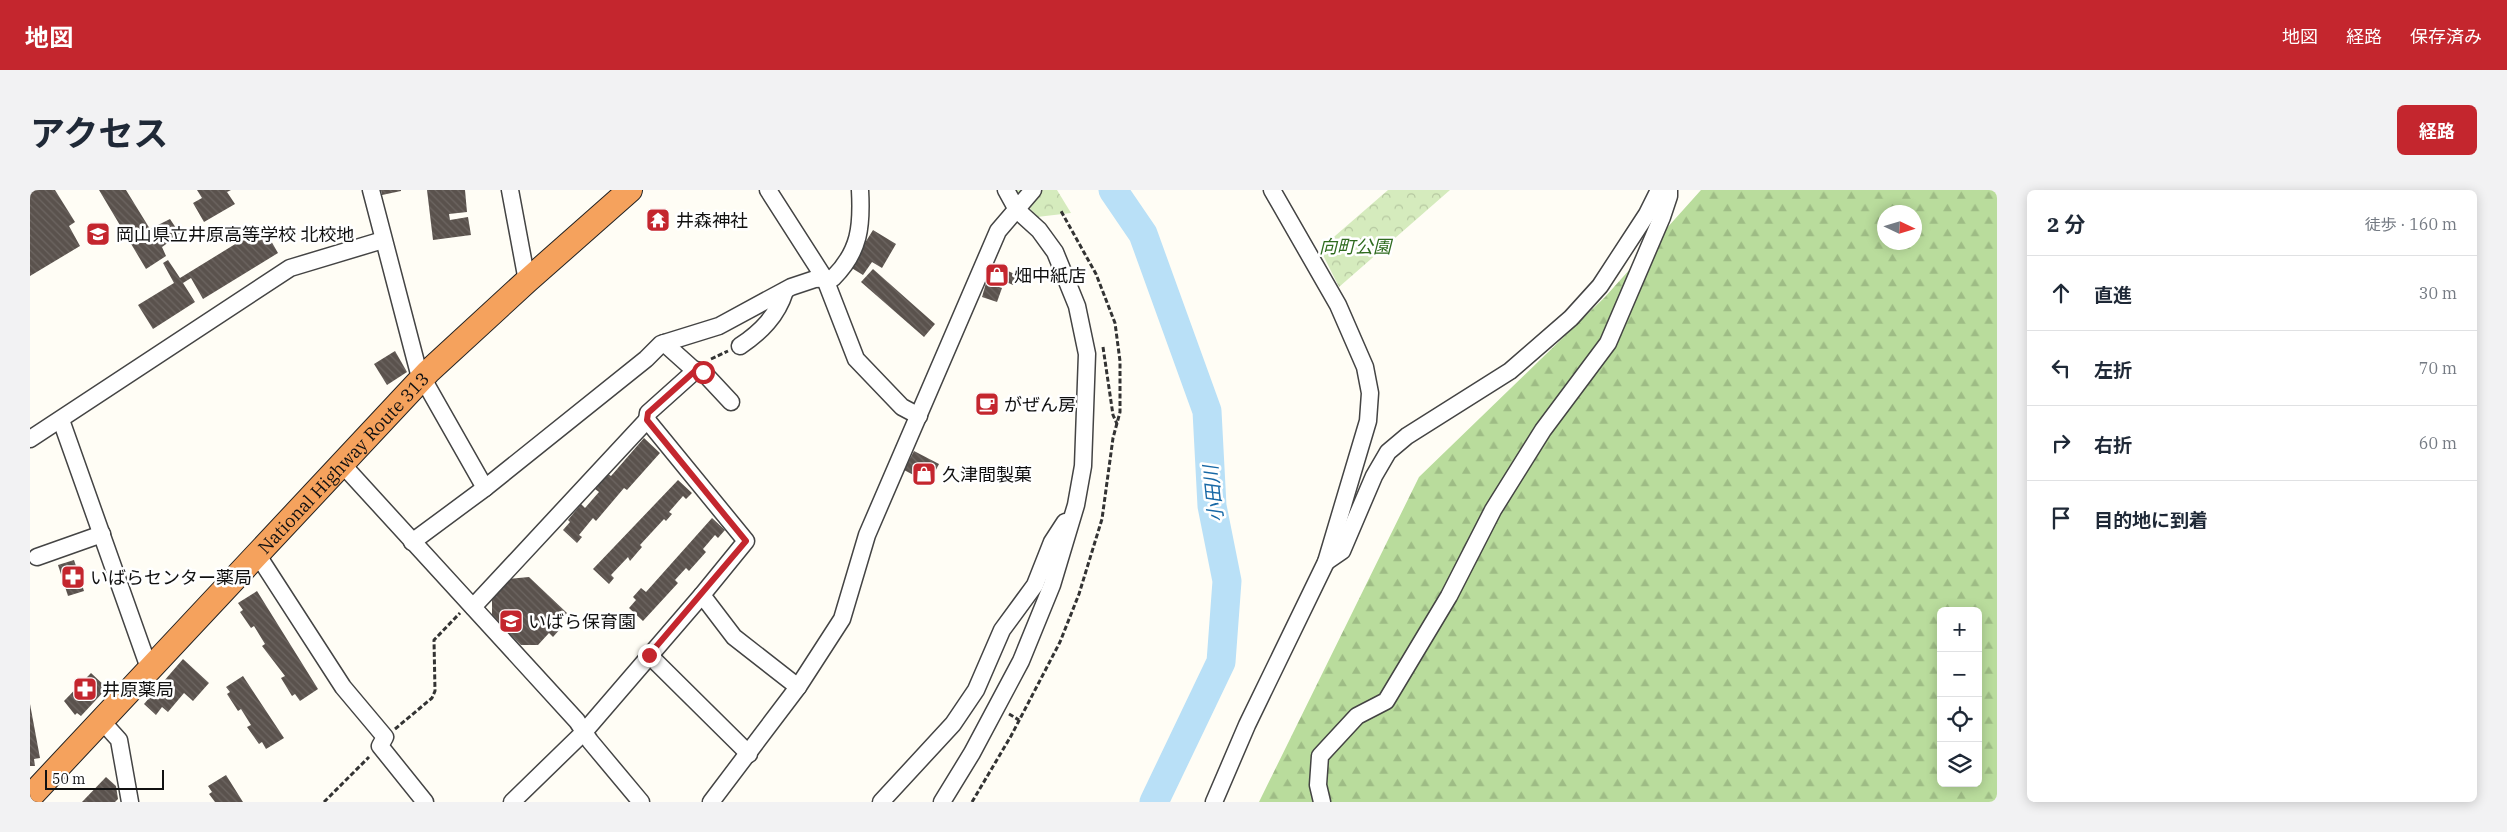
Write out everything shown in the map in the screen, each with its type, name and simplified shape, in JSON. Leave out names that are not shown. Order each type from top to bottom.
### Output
[{"type":"highway","name":"National Highway Route 313","points":[[30,796],[422,379],[527,281],[630,190]]},
{"type":"street","points":[[371,190],[382,240],[422,379],[485,488]]},
{"type":"street","points":[[510,190],[527,281]]},
{"type":"street","points":[[768,190],[825,279],[856,360],[902,407],[919,416]]},
{"type":"street","points":[[412,542],[485,488],[664,343],[719,326],[785,291],[815,278],[833,278],[856,244],[862,221],[860,190]]},
{"type":"street","points":[[942,802],[972,753],[1021,661],[1052,585],[1076,505],[1083,466],[1087,354],[1077,306],[1055,252],[1039,230],[1025,201],[1006,190]]},
{"type":"street","points":[[1214,802],[1247,725],[1326,562],[1368,421],[1370,393],[1365,367],[1338,305],[1272,190]]},
{"type":"street","points":[[1326,562],[1342,551],[1374,476],[1388,452],[1407,436],[1510,371],[1572,318],[1600,286],[1647,214],[1660,190]]},
{"type":"street","points":[[1322,802],[1318,785],[1320,756],[1357,716],[1386,700],[1448,596],[1493,510],[1543,430],[1608,343],[1662,217],[1669,196],[1669,190]]},
{"type":"street","points":[[711,802],[798,687],[842,619],[867,535],[998,231],[1025,201]]},
{"type":"street","points":[[30,439],[290,268],[382,240]]},
{"type":"street","points":[[740,346],[767,325],[781,302],[785,291]]},
{"type":"street","points":[[664,343],[700,366],[703,372],[731,402]]},
{"type":"street","points":[[469,607],[647,420],[648,413],[700,366]]},
{"type":"street","points":[[61,420],[149,668]]},
{"type":"street","points":[[512,802],[584,732],[746,541],[647,420]]},
{"type":"street","points":[[342,464],[469,607],[584,732],[641,802]]},
{"type":"street","points":[[881,802],[953,724],[976,690],[1002,630],[1035,585],[1052,542],[1076,505]]},
{"type":"street","points":[[36,557],[102,534]]},
{"type":"street","points":[[257,554],[343,687],[425,802]]},
{"type":"street","points":[[702,595],[734,637],[798,687]]},
{"type":"street","points":[[649,655],[749,754]]},
{"type":"street","points":[[101,720],[119,740],[130,802]]},
{"type":"path","points":[[700,366],[740,346]]},
{"type":"path","points":[[324,802],[382,742],[432,698],[435,691],[434,640],[469,607]]},
{"type":"path","points":[[1015,717],[1019,720]]},
{"type":"green space","points":[[1015,190],[1057,190],[1071,213],[1037,217]]},
{"type":"green space","name":"向町公園","points":[[1388,190],[1450,190],[1339,287],[1320,249]]},
{"type":"green space","points":[[1701,190],[1997,190],[1997,802],[1259,802],[1419,477],[1605,297]]},
{"type":"building","points":[[30,190],[55,190],[75,222],[69,226],[80,246],[30,276]]},
{"type":"building","points":[[99,190],[126,190],[150,229],[170,219],[180,234],[162,247],[166,256],[146,269]]},
{"type":"building","points":[[197,190],[231,190],[227,192],[235,204],[204,222],[193,203],[202,198]]},
{"type":"building","points":[[381,190],[401,190],[401,191],[382,195]]},
{"type":"building","points":[[427,190],[465,190],[467,212],[449,214],[450,220],[468,217],[471,235],[433,240]]},
{"type":"building","points":[[263,227],[278,253],[203,299],[191,278],[183,283],[195,302],[153,329],[138,305],[174,283],[163,263],[168,260],[180,278]]},
{"type":"building","points":[[873,230],[896,244],[882,268],[872,262],[863,275],[850,267]]},
{"type":"building","points":[[994,265],[1017,275],[1013,285],[1004,281],[1003,285],[988,279]]},
{"type":"building","points":[[873,269],[935,324],[924,337],[861,282]]},
{"type":"building","points":[[986,283],[1002,288],[997,302],[982,297]]},
{"type":"building","points":[[395,351],[407,372],[387,385],[374,364]]},
{"type":"building","points":[[644,438],[660,453],[627,490],[624,488],[596,521],[593,518],[579,535],[582,537],[577,543],[563,530],[570,522],[568,520],[581,504],[585,508],[599,492],[595,489],[608,474],[611,476]]},
{"type":"building","points":[[914,451],[939,464],[929,483],[904,470]]},
{"type":"building","points":[[678,480],[692,493],[686,499],[683,496],[669,512],[672,514],[666,521],[664,519],[640,545],[642,547],[630,561],[628,557],[611,575],[614,578],[609,584],[593,569]]},
{"type":"building","points":[[712,518],[725,530],[718,538],[715,535],[703,549],[706,552],[689,571],[686,568],[675,580],[678,583],[643,621],[629,608],[636,600],[633,597],[641,588],[646,592]]},
{"type":"building","points":[[74,560],[84,591],[68,596],[58,565]]},
{"type":"building","points":[[529,577],[567,613],[558,622],[561,628],[553,637],[549,633],[538,645],[521,645],[492,617],[492,596],[507,579]]},
{"type":"building","points":[[257,591],[318,689],[300,701],[295,694],[292,696],[281,678],[285,676],[262,646],[265,644],[254,626],[251,628],[240,612],[243,610],[238,603]]},
{"type":"building","points":[[183,659],[209,683],[193,701],[184,693],[168,712],[162,707],[156,715],[144,704]]},
{"type":"building","points":[[91,673],[107,688],[81,716],[77,713],[75,715],[64,701]]},
{"type":"building","points":[[243,676],[284,738],[266,749],[262,742],[259,744],[247,727],[251,725],[241,709],[238,711],[227,694],[230,692],[226,687]]},
{"type":"building","points":[[30,704],[40,758],[34,759],[35,766],[30,766]]},
{"type":"building","points":[[226,775],[243,802],[215,802],[209,794],[212,792],[208,786]]},
{"type":"building","points":[[106,777],[116,786],[118,799],[115,802],[82,802]]},
{"type":"waterway","name":"小田川","points":[[1113,190],[1143,234],[1207,411],[1212,506],[1227,581],[1221,662],[1154,802]]},
{"type":"place","name":"井森神社","points":[[658,220]]},
{"type":"place","name":"岡山県立井原高等学校 北校地","points":[[98,234]]},
{"type":"place","name":"畑中紙店","points":[[997,275]]},
{"type":"place","name":"がぜん房","points":[[987,404]]},
{"type":"place","name":"久津間製菓","points":[[924,474]]},
{"type":"place","name":"いばらセンター薬局","points":[[73,577]]},
{"type":"place","name":"いばら保育園","points":[[511,621]]},
{"type":"place","name":"井原薬局","points":[[85,689]]},
{"type":"route","points":[[649,655],[746,541],[647,420],[648,413],[696,370],[703,372]]}]
